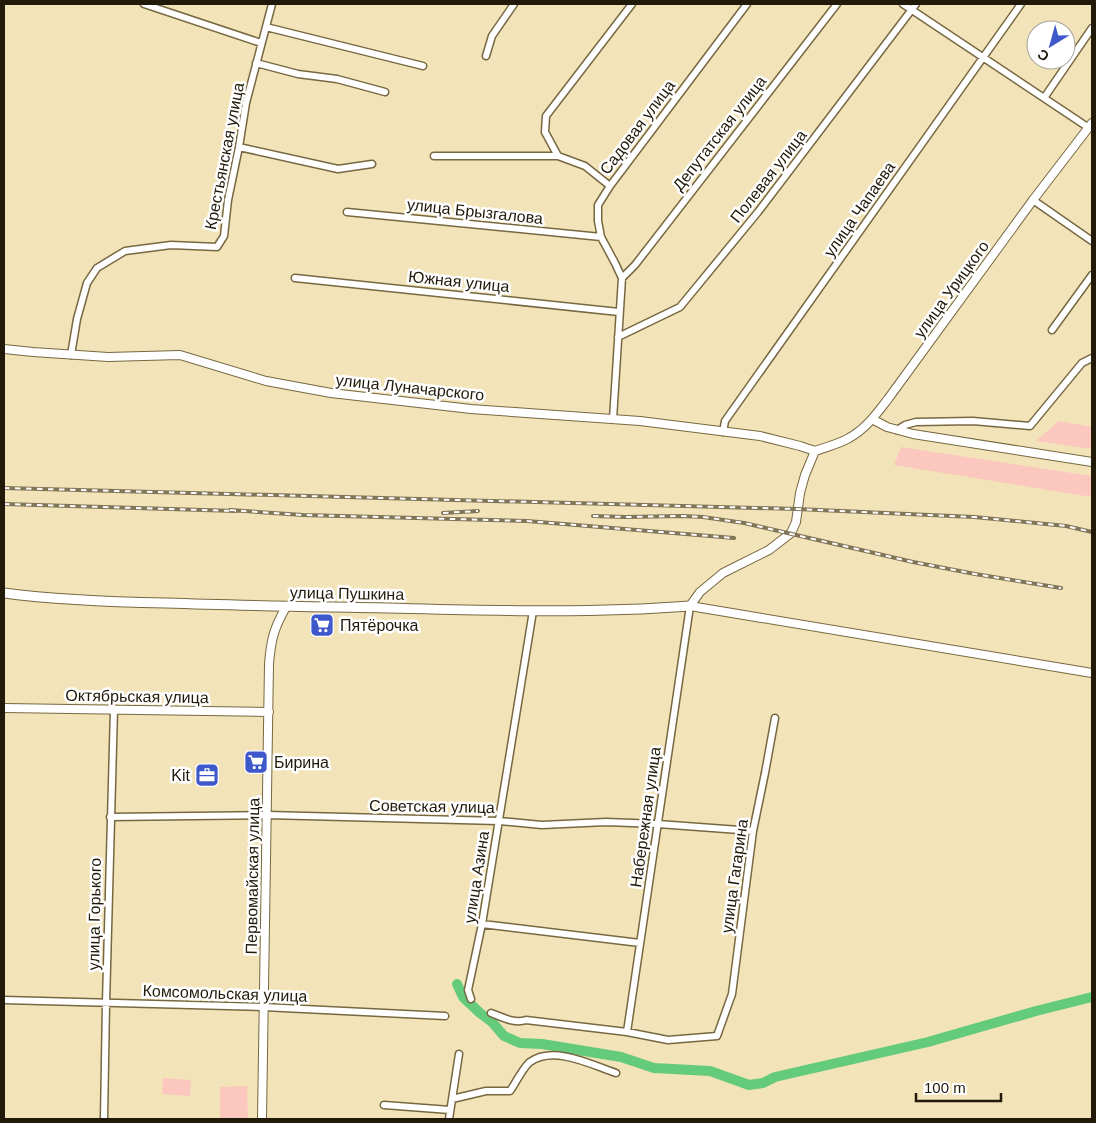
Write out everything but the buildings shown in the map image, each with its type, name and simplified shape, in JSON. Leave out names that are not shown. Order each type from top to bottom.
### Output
[{"type":"main road","name":"улица Пушкина","points":[[4,593],[34,597],[115,602],[534,611],[640,610],[690,606]]},
{"type":"street","points":[[144,4],[261,43]]},
{"type":"street","name":"Крестьянская улица","points":[[71,355],[77,318],[87,283],[97,268],[125,251],[171,245],[217,247],[224,236],[228,200],[246,102],[272,4]]},
{"type":"street","points":[[486,56],[492,36],[514,4]]},
{"type":"street","points":[[558,156],[546,132],[546,116],[632,4]]},
{"type":"street","name":"Садовая улица","points":[[622,278],[601,237],[598,205],[610,186],[747,4]]},
{"type":"street","name":"Депутатская улица","points":[[622,278],[635,265],[837,4]]},
{"type":"street","points":[[904,4],[913,7],[1044,98],[1091,126]]},
{"type":"street","name":"улица Чапаева","points":[[723,432],[726,421],[1021,4]]},
{"type":"street","name":"Полевая улица","points":[[618,337],[680,307],[758,212],[913,7]]},
{"type":"street","points":[[266,26],[423,66]]},
{"type":"street","points":[[1044,98],[1092,28]]},
{"type":"street","points":[[256,64],[298,74],[337,79],[385,92]]},
{"type":"street","name":"улица Урицкого","points":[[815,451],[848,439],[872,419],[1033,200],[1091,126]]},
{"type":"street","points":[[239,147],[338,169],[372,164]]},
{"type":"street","points":[[434,156],[558,156],[584,166],[610,186]]},
{"type":"street","points":[[1033,200],[1092,241]]},
{"type":"street","name":"улица Брызгалова","points":[[347,212],[601,237]]},
{"type":"street","points":[[1052,330],[1092,274]]},
{"type":"street","name":"Южная улица","points":[[295,278],[619,312]]},
{"type":"street","points":[[613,419],[622,278]]},
{"type":"street","name":"улица Луначарского","points":[[4,349],[108,357],[180,355],[266,380],[332,393],[471,409],[640,421],[760,436],[815,451]]},
{"type":"street","points":[[897,430],[905,425],[916,422],[973,421],[1030,426],[1082,363],[1092,358]]},
{"type":"street","points":[[872,419],[897,430],[913,434],[1092,462]]},
{"type":"street","points":[[815,451],[805,475],[800,493],[796,522],[791,533],[768,550],[723,573],[700,592],[690,606],[1092,673]]},
{"type":"street","name":"Первомайская улица","points":[[262,1119],[270,648],[272,636],[286,606]]},
{"type":"street","name":"Набережная улица","points":[[626,1032],[690,606]]},
{"type":"street","name":"улица Азина","points":[[470,999],[468,990],[482,924],[534,611]]},
{"type":"street","name":"Октябрьская улица","points":[[4,708],[269,712]]},
{"type":"street","name":"улица Горького","points":[[104,1119],[114,709]]},
{"type":"street","name":"улица Гагарина","points":[[626,1032],[668,1040],[717,1036],[732,994],[753,830],[775,718]]},
{"type":"street","name":"Советская улица","points":[[110,817],[267,815],[499,821],[542,824],[606,822],[753,830]]},
{"type":"street","points":[[482,924],[640,943]]},
{"type":"street","name":"Комсомольская улица","points":[[4,1000],[263,1007],[445,1016]]},
{"type":"street","points":[[491,1013],[511,1021],[520,1022],[526,1020],[626,1032]]},
{"type":"street","points":[[448,1119],[459,1054]]},
{"type":"street","points":[[452,1099],[486,1091],[510,1091],[529,1063],[545,1055],[567,1056],[616,1073]]},
{"type":"street","points":[[384,1105],[450,1110]]},
{"type":"shaded area","points":[[1059,421],[1092,427],[1092,449],[1036,441]]},
{"type":"shaded area","points":[[901,447],[1092,476],[1092,497],[894,465]]},
{"type":"shaded area","points":[[163,1078],[191,1080],[190,1096],[162,1094]]},
{"type":"shaded area","points":[[247,1086],[248,1119],[220,1119],[220,1087]]},
{"type":"waterway","points":[[457,984],[463,997],[492,1022],[504,1036],[520,1043],[542,1044],[621,1057],[654,1068],[710,1071],[749,1085],[763,1083],[775,1077],[928,1042],[1092,997]]},
{"type":"railway","points":[[4,488],[797,509],[974,517],[1066,526],[1092,532]]},
{"type":"railway","points":[[4,504],[236,511]]},
{"type":"railway","points":[[230,510],[303,515],[527,521],[734,538]]},
{"type":"railway","points":[[443,513],[478,511]]},
{"type":"railway","points":[[593,516],[682,516],[744,523],[913,562],[1061,588]]},
{"type":"place","name":"Пятёрочка","points":[[322,625]]},
{"type":"place","name":"Бирина","points":[[256,762]]},
{"type":"place","name":"Kit","points":[[207,775]]}]
